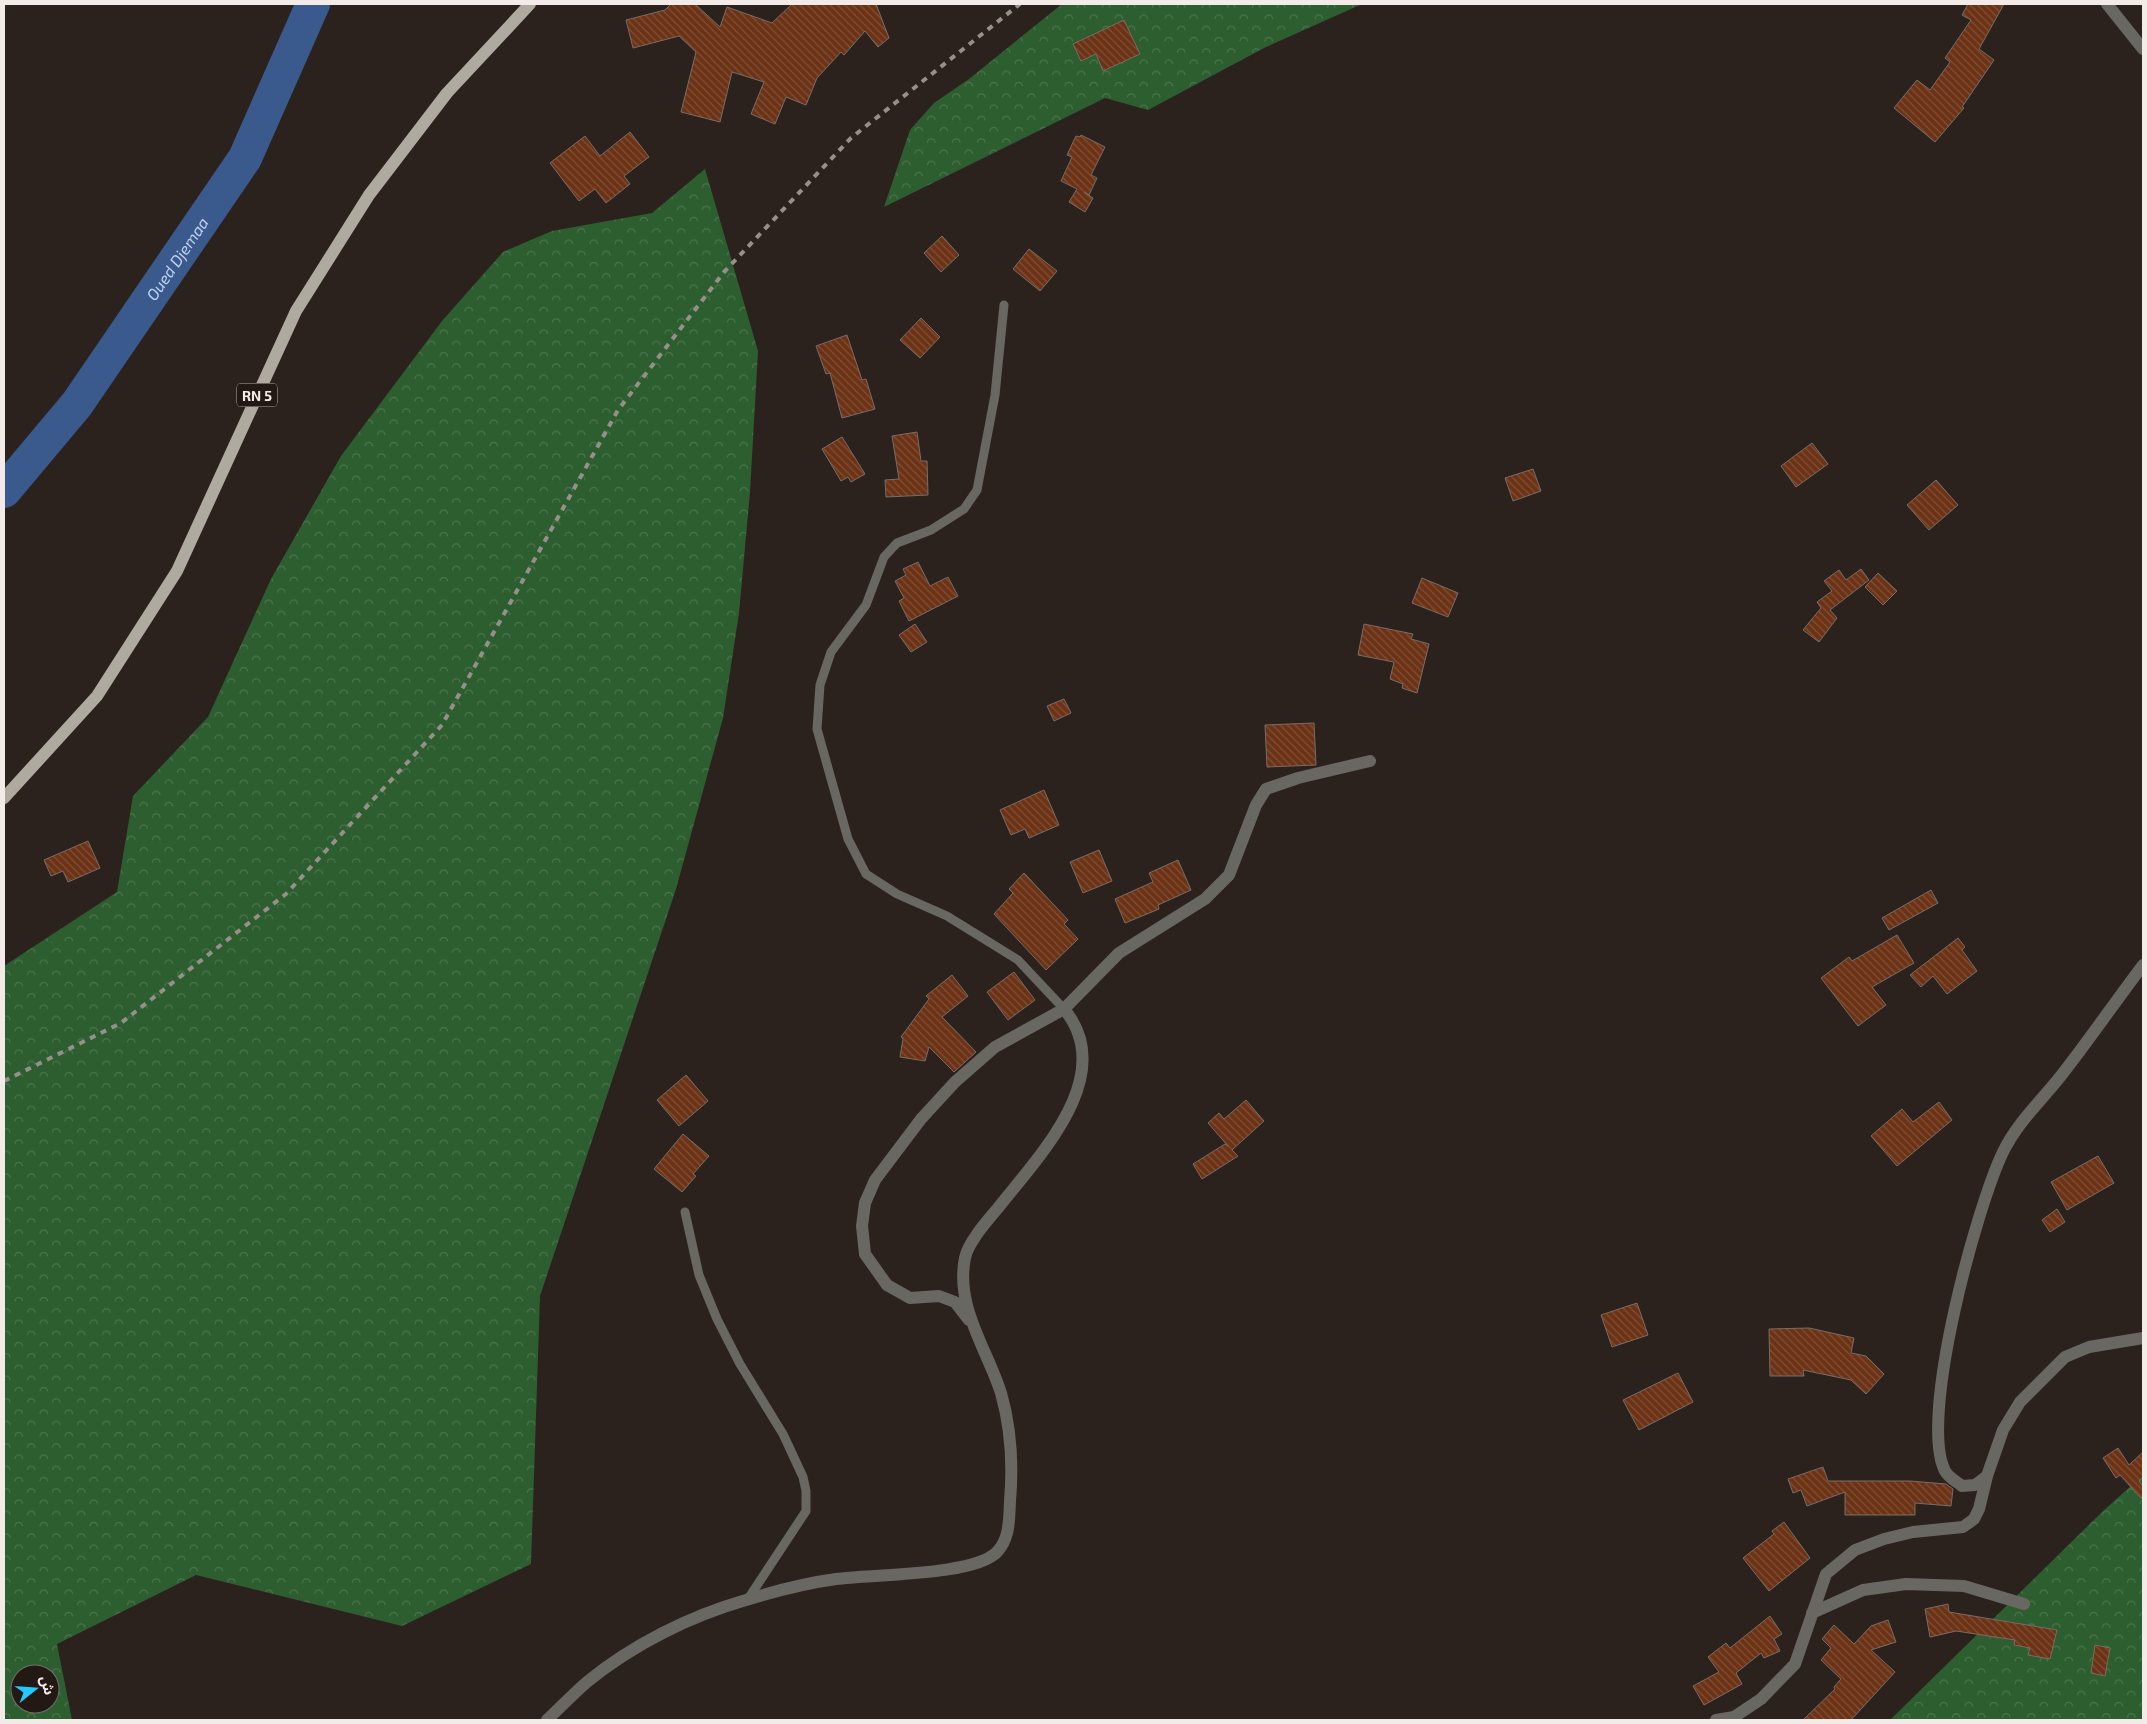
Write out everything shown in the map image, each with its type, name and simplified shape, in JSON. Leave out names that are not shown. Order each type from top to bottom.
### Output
[{"type":"main road","name":"RN 5","points":[[4,798],[97,696],[177,572],[241,428],[296,311],[369,196],[447,93],[530,4]]},
{"type":"street","points":[[2107,4],[2143,49]]},
{"type":"street","points":[[972,1324],[956,1302],[939,1296],[910,1298],[887,1285],[865,1254],[862,1226],[865,1203],[875,1180],[921,1118],[955,1082],[995,1047],[1064,1009],[1119,953],[1204,899],[1229,875],[1256,805],[1266,789],[1298,778],[1370,761]]},
{"type":"street","points":[[1987,1476],[1975,1485],[1962,1486],[1945,1472],[1940,1450],[1939,1420],[1952,1324],[1968,1254],[1988,1189],[2003,1151],[2022,1121],[2060,1076],[2143,965]]},
{"type":"street","points":[[547,1720],[586,1683],[621,1656],[667,1632],[721,1608],[748,1599],[835,1579],[940,1570],[974,1564],[995,1554],[1008,1537],[1012,1475],[1008,1428],[1001,1394],[972,1324],[964,1286],[966,1256],[984,1226],[1060,1128],[1080,1085],[1084,1051],[1076,1024],[1064,1009]]},
{"type":"street","points":[[1716,1720],[1734,1717],[1762,1699],[1795,1664],[1826,1574],[1855,1550],[1884,1539],[1913,1532],[1964,1527],[1974,1519],[1980,1509],[1987,1476],[2003,1430],[2020,1402],[2065,1357],[2089,1347],[2143,1338]]},
{"type":"street","points":[[1812,1613],[1863,1590],[1906,1584],[1964,1586],[2024,1604]]},
{"type":"lane","points":[[1004,305],[995,396],[977,490],[964,509],[931,530],[897,543],[884,557],[866,605],[831,652],[820,685],[817,729],[848,839],[866,874],[897,894],[947,916],[1018,960],[1064,1009]]},
{"type":"lane","points":[[685,1212],[699,1275],[718,1319],[740,1364],[783,1434],[803,1477],[806,1490],[806,1511],[748,1599]]},
{"type":"green space","points":[[1062,4],[1362,4],[1264,48],[1148,110],[1105,98],[884,207],[910,130],[934,103],[969,79]]},
{"type":"green space","points":[[705,169],[758,351],[750,492],[739,613],[723,718],[676,889],[540,1296],[531,1564],[402,1626],[196,1575],[57,1644],[72,1720],[4,1720],[4,966],[117,892],[133,796],[208,717],[271,579],[341,456],[442,321],[503,252],[552,231],[652,213]]},
{"type":"green space","points":[[2143,1475],[2143,1720],[1890,1720],[2102,1512]]},
{"type":"building","points":[[671,4],[695,4],[720,27],[727,7],[772,23],[792,4],[876,4],[889,38],[878,47],[865,31],[844,55],[841,52],[817,78],[806,105],[786,97],[775,124],[751,114],[764,82],[732,72],[720,122],[681,112],[696,52],[679,36],[633,48],[626,20],[665,10]]},
{"type":"building","points":[[1968,4],[2004,4],[1979,49],[1994,60],[1962,107],[1964,108],[1935,142],[1894,108],[1917,80],[1930,90],[1950,62],[1945,58],[1971,20],[1962,15]]},
{"type":"building","points":[[1124,20],[1140,54],[1103,71],[1096,54],[1081,61],[1073,44]]},
{"type":"building","points":[[630,132],[649,157],[624,176],[630,184],[606,203],[595,189],[579,201],[550,163],[585,136],[600,156]]},
{"type":"building","points":[[1081,135],[1105,147],[1091,175],[1097,178],[1089,195],[1084,192],[1093,198],[1085,212],[1069,202],[1077,189],[1061,181],[1072,157],[1067,155],[1076,136],[1080,137]]},
{"type":"building","points":[[942,236],[959,255],[941,272],[924,253]]},
{"type":"building","points":[[1029,249],[1057,271],[1040,291],[1013,269]]},
{"type":"building","points":[[921,318],[940,337],[920,358],[900,340]]},
{"type":"building","points":[[847,335],[862,380],[866,379],[875,409],[842,418],[830,373],[826,374],[816,346]]},
{"type":"building","points":[[917,432],[921,461],[927,461],[928,495],[886,497],[885,480],[899,479],[892,436]]},
{"type":"building","points":[[842,437],[865,474],[851,482],[848,477],[841,481],[822,449]]},
{"type":"building","points":[[1812,443],[1828,464],[1796,487],[1781,466]]},
{"type":"building","points":[[1533,469],[1541,491],[1513,501],[1505,478]]},
{"type":"building","points":[[1936,480],[1958,505],[1929,530],[1907,505]]},
{"type":"building","points":[[918,562],[930,586],[948,577],[958,596],[909,621],[899,601],[904,598],[895,581],[906,575],[903,569]]},
{"type":"building","points":[[1861,569],[1869,580],[1830,610],[1837,618],[1819,642],[1803,630],[1821,608],[1817,602],[1832,591],[1824,581],[1839,570],[1846,580]]},
{"type":"building","points":[[1878,573],[1897,591],[1883,605],[1865,587]]},
{"type":"building","points":[[1422,578],[1458,593],[1448,617],[1412,603]]},
{"type":"building","points":[[915,624],[927,642],[911,652],[899,635]]},
{"type":"building","points":[[1364,624],[1413,634],[1411,639],[1429,644],[1417,693],[1402,688],[1403,684],[1390,679],[1394,662],[1358,655]]},
{"type":"building","points":[[1064,699],[1071,713],[1054,721],[1047,706]]},
{"type":"building","points":[[1314,723],[1316,765],[1267,767],[1265,725]]},
{"type":"building","points":[[1044,790],[1059,825],[1029,838],[1025,829],[1011,835],[1000,810]]},
{"type":"building","points":[[88,841],[100,868],[68,882],[63,871],[51,876],[44,860]]},
{"type":"building","points":[[1099,850],[1112,881],[1083,893],[1070,862]]},
{"type":"building","points":[[1178,860],[1191,890],[1158,905],[1159,909],[1125,923],[1115,899],[1153,882],[1149,873]]},
{"type":"building","points":[[1024,873],[1068,920],[1064,924],[1078,939],[1046,970],[994,914],[1013,893],[1009,889]]},
{"type":"building","points":[[1931,890],[1938,903],[1889,930],[1882,918]]},
{"type":"building","points":[[1897,935],[1914,963],[1872,987],[1886,1005],[1858,1026],[1821,978],[1849,957],[1852,961]]},
{"type":"building","points":[[1958,938],[1965,947],[1962,950],[1977,971],[1947,994],[1933,976],[1921,987],[1910,975]]},
{"type":"building","points":[[1014,972],[1035,1000],[1008,1020],[987,992]]},
{"type":"building","points":[[952,975],[968,996],[942,1017],[976,1052],[954,1072],[929,1047],[925,1061],[900,1057],[903,1039],[901,1037],[929,999],[926,996]]},
{"type":"building","points":[[686,1075],[708,1101],[679,1126],[657,1100]]},
{"type":"building","points":[[1246,1100],[1264,1121],[1232,1150],[1238,1156],[1202,1179],[1193,1164],[1225,1144],[1228,1146],[1208,1123],[1219,1113],[1224,1119]]},
{"type":"building","points":[[1939,1102],[1952,1120],[1897,1166],[1871,1136],[1902,1109],[1913,1122]]},
{"type":"building","points":[[683,1134],[709,1156],[693,1174],[696,1176],[682,1192],[654,1169]]},
{"type":"building","points":[[2098,1156],[2114,1183],[2067,1210],[2051,1182]]},
{"type":"building","points":[[2057,1209],[2065,1222],[2050,1232],[2042,1220]]},
{"type":"building","points":[[1637,1303],[1648,1335],[1612,1347],[1601,1315]]},
{"type":"building","points":[[1809,1328],[1854,1338],[1851,1353],[1866,1356],[1884,1374],[1866,1394],[1851,1380],[1803,1370],[1804,1376],[1770,1376],[1769,1329]]},
{"type":"building","points":[[1678,1373],[1693,1402],[1639,1430],[1623,1400]]},
{"type":"building","points":[[2118,1448],[2129,1465],[2143,1452],[2143,1477],[2139,1481],[2143,1487],[2143,1497],[2141,1498],[2120,1475],[2116,1478],[2103,1458]]},
{"type":"building","points":[[1823,1467],[1828,1481],[1910,1481],[1946,1484],[1953,1489],[1951,1506],[1915,1503],[1915,1515],[1845,1515],[1845,1492],[1807,1506],[1801,1490],[1793,1493],[1788,1479]]},
{"type":"building","points":[[1784,1522],[1810,1558],[1769,1591],[1743,1558],[1774,1534],[1772,1531]]},
{"type":"building","points":[[1948,1604],[1949,1612],[2057,1630],[2050,1659],[2028,1655],[2030,1648],[2014,1645],[2015,1640],[1956,1631],[1930,1637],[1925,1609]]},
{"type":"building","points":[[1770,1616],[1782,1634],[1774,1639],[1780,1651],[1764,1658],[1761,1653],[1736,1673],[1742,1684],[1704,1705],[1693,1686],[1719,1672],[1708,1657],[1726,1643],[1730,1648]]},
{"type":"building","points":[[1888,1620],[1896,1642],[1871,1650],[1895,1672],[1851,1720],[1803,1720],[1835,1689],[1834,1687],[1841,1679],[1821,1660],[1831,1648],[1822,1639],[1834,1625],[1854,1644],[1871,1626]]},
{"type":"building","points":[[2095,1645],[2110,1648],[2105,1676],[2091,1673]]},
{"type":"waterway","name":"Oued Djemaa","points":[[4,491],[77,404],[245,158],[313,4]]},
{"type":"railway","points":[[4,1081],[121,1023],[286,894],[442,725],[618,410],[724,272],[851,138],[1020,4]]}]
